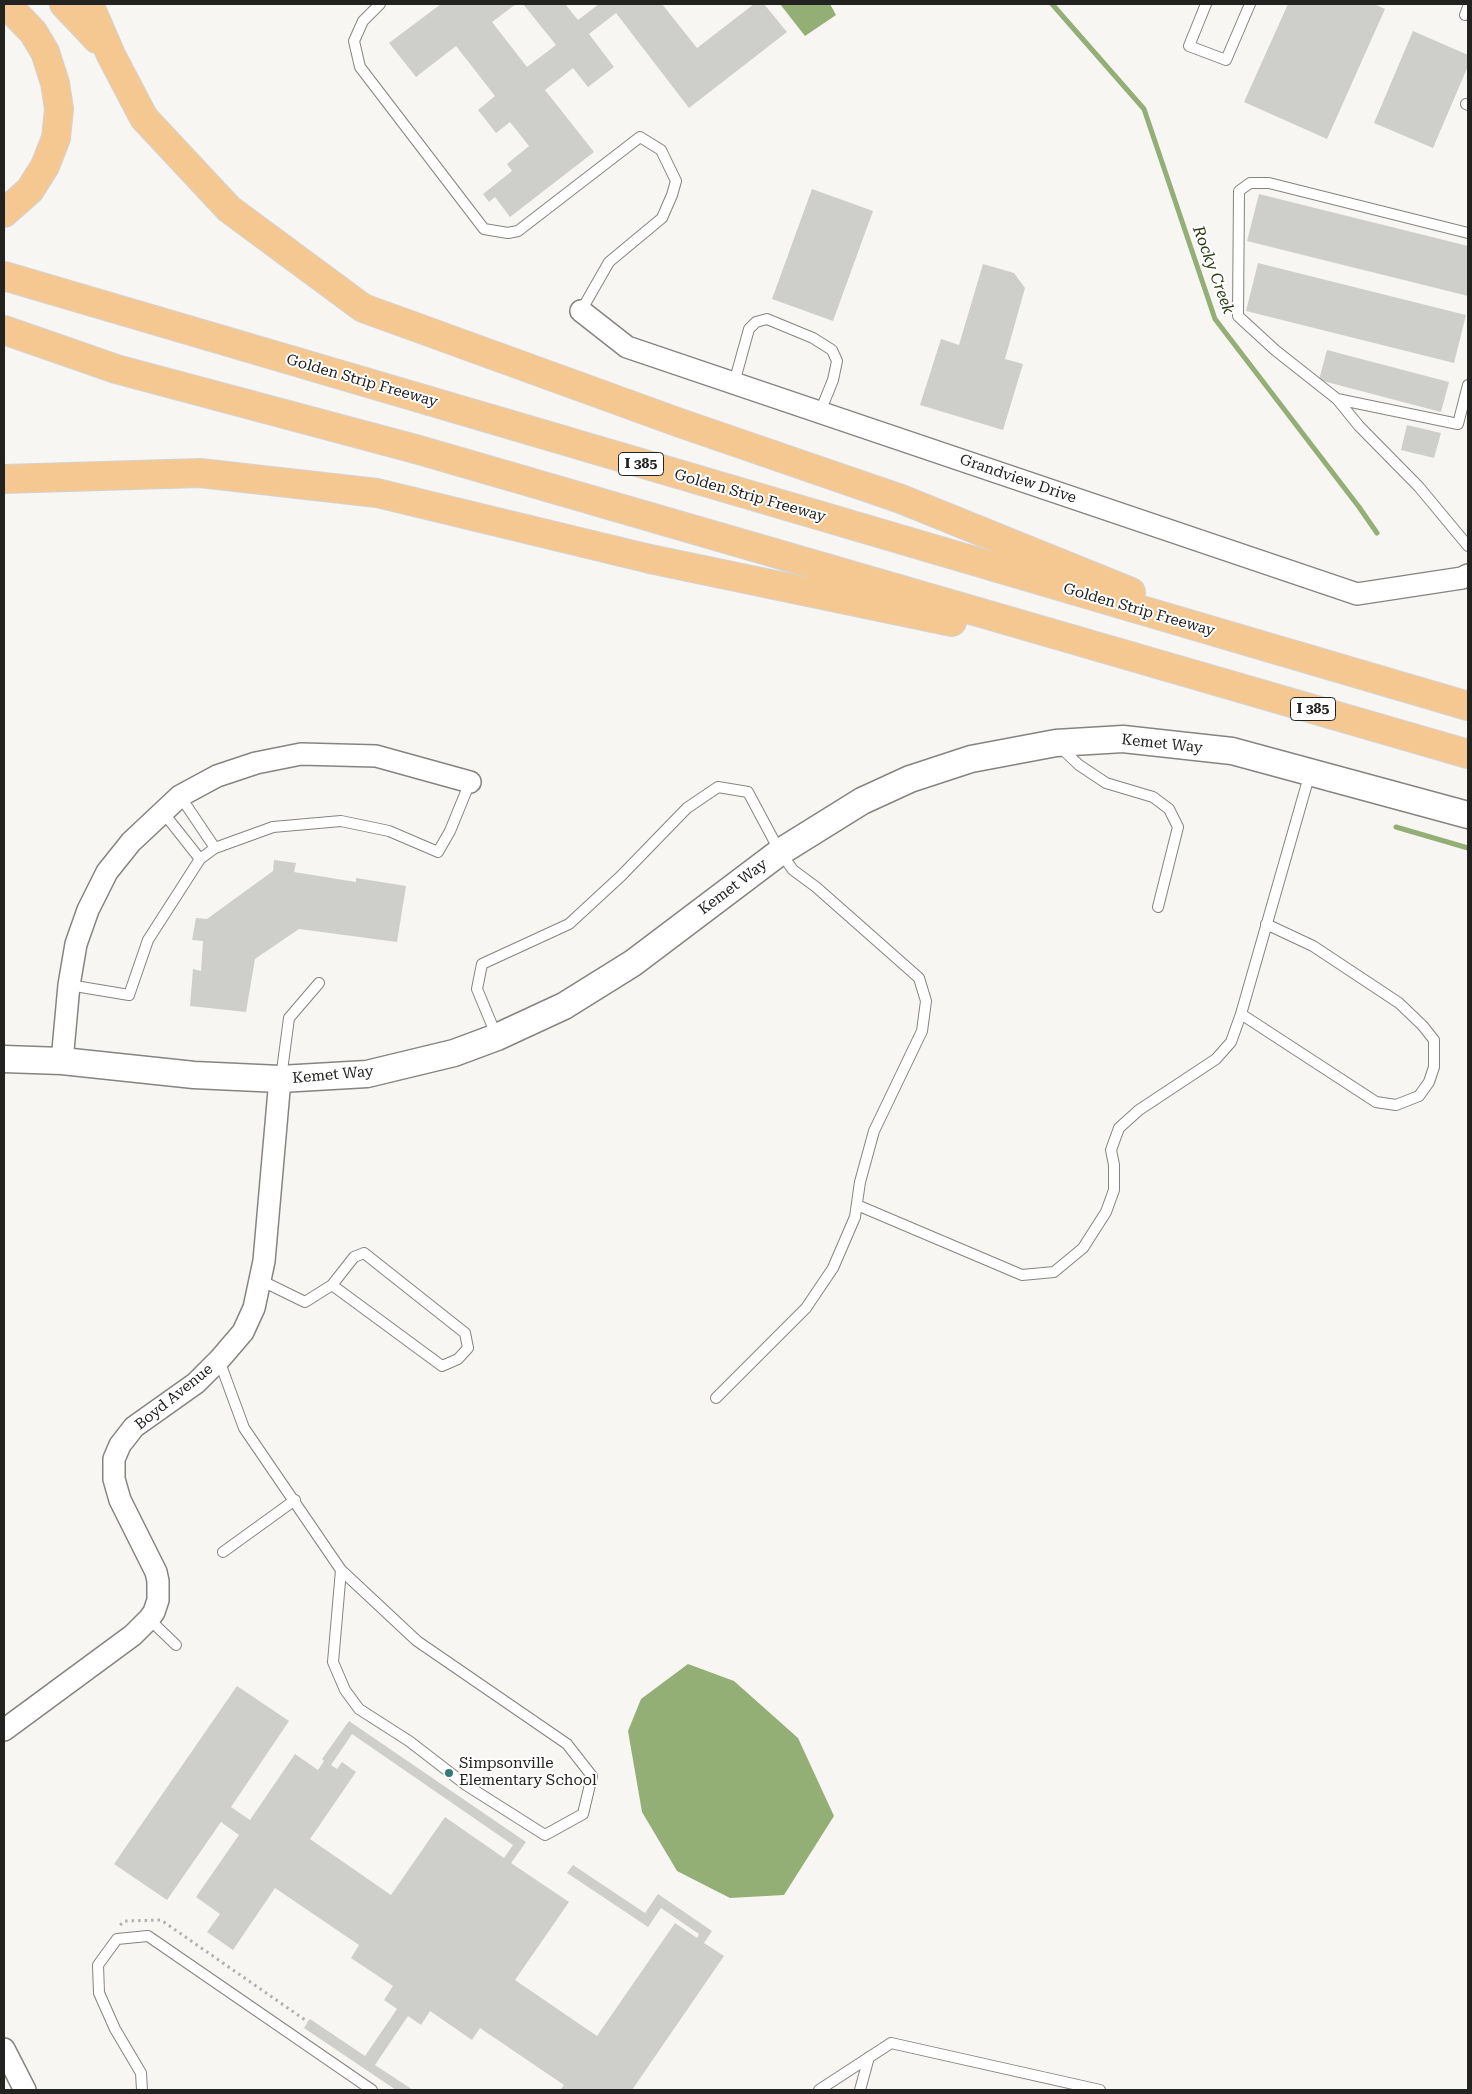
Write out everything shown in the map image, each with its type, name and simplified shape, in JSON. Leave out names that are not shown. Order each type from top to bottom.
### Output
[{"type":"highway","points":[[4,213],[30,190],[44,166],[56,138],[59,108],[55,83],[45,52],[33,32],[6,4]]},
{"type":"highway","points":[[64,4],[112,55]]},
{"type":"highway","points":[[89,4],[144,118],[229,210],[363,308],[680,423],[901,499],[1278,651]]},
{"type":"highway","name":"Golden Strip Freeway","points":[[4,276],[1468,706]]},
{"type":"highway","name":"I 385","points":[[4,330],[116,369],[419,450],[1468,754]]},
{"type":"highway","points":[[4,478],[200,473],[377,493],[650,559],[1157,664]]},
{"type":"street","name":"Grandview Drive","points":[[580,311],[627,347],[1357,594],[1462,578],[1468,575]]},
{"type":"street","name":"Kemet Way","points":[[4,1059],[62,1061],[194,1075],[280,1079],[368,1074],[454,1053],[497,1038],[564,1006],[633,963],[780,852],[862,801],[910,779],[972,759],[1056,743],[1123,739],[1232,751],[1468,815]]},
{"type":"street","points":[[62,1061],[69,985],[76,944],[88,910],[107,872],[131,842],[180,796],[217,776],[256,763],[300,754],[376,756],[470,782]]},
{"type":"street","name":"Boyd Avenue","points":[[4,1730],[133,1635],[149,1619],[158,1600],[156,1572],[120,1500],[114,1479],[114,1459],[120,1445],[134,1428],[196,1383],[219,1360],[243,1332],[254,1308],[267,1232],[280,1079]]},
{"type":"street","points":[[4,2049],[25,2090]]},
{"type":"lane","points":[[380,4],[363,20],[354,41],[360,68],[484,229],[508,233],[518,231],[640,137],[661,150],[676,181],[662,218],[609,262],[580,311]]},
{"type":"lane","points":[[1206,4],[1189,46],[1226,60],[1250,4]]},
{"type":"lane","points":[[1468,233],[1269,183],[1250,183],[1238,191],[1238,316],[1337,399],[1359,426],[1419,487],[1468,546]]},
{"type":"lane","points":[[734,383],[748,329],[756,322],[767,319],[814,338],[832,350],[837,361],[833,380],[820,412]]},
{"type":"lane","points":[[1337,399],[1458,424],[1468,385]]},
{"type":"lane","points":[[1056,743],[1079,765],[1106,783],[1153,797],[1168,809],[1178,828],[1158,907]]},
{"type":"lane","points":[[857,1205],[1022,1275],[1054,1272],[1083,1248],[1106,1212],[1114,1190],[1114,1165],[1110,1150],[1118,1128],[1139,1110],[1216,1059],[1231,1042],[1241,1014],[1310,772]]},
{"type":"lane","points":[[69,985],[129,995],[148,940],[200,858],[215,848],[273,827],[341,821],[389,832],[438,852],[450,831],[470,782]]},
{"type":"lane","points":[[497,1038],[477,989],[482,964],[569,924],[621,876],[687,808],[718,788],[748,792],[780,852],[793,870],[816,887],[919,978],[926,1001],[922,1031],[874,1131],[860,1182],[855,1217],[833,1268],[806,1308],[716,1398]]},
{"type":"lane","points":[[180,796],[215,848]]},
{"type":"lane","points":[[162,811],[200,858]]},
{"type":"lane","points":[[1241,1014],[1376,1102],[1396,1105],[1419,1096],[1430,1082],[1434,1067],[1434,1040],[1423,1026],[1399,1003],[1314,946],[1266,924]]},
{"type":"lane","points":[[280,1079],[289,1018],[319,983]]},
{"type":"lane","points":[[260,1280],[305,1302],[332,1286],[354,1257],[364,1253],[465,1334],[468,1348],[458,1359],[442,1366],[332,1286]]},
{"type":"lane","points":[[219,1360],[244,1428],[295,1500],[341,1570],[417,1641],[567,1744],[592,1776],[583,1814],[544,1835],[466,1785],[409,1741],[359,1709],[345,1690],[333,1662],[341,1570]]},
{"type":"lane","points":[[224,1552],[295,1500]]},
{"type":"lane","points":[[149,1619],[176,1645]]},
{"type":"lane","points":[[142,2090],[141,2073],[115,2029],[99,1993],[98,1965],[118,1940],[148,1936],[372,2090]]},
{"type":"lane","points":[[819,2090],[891,2043],[1100,2090]]},
{"type":"lane","points":[[860,2090],[869,2057]]},
{"type":"path","points":[[119,1926],[125,1921],[161,1920],[308,2022]]},
{"type":"shaded area","points":[[780,4],[830,4],[836,15],[805,36]]},
{"type":"shaded area","points":[[688,1664],[734,1681],[798,1738],[834,1816],[784,1895],[730,1898],[677,1871],[642,1812],[628,1731],[641,1699]]},
{"type":"building","points":[[441,4],[516,4],[492,22],[527,67],[556,45],[523,4],[565,4],[578,20],[599,4],[662,4],[697,48],[754,4],[764,4],[787,32],[689,108],[616,13],[589,34],[614,67],[588,87],[573,68],[545,90],[594,152],[510,217],[495,197],[489,202],[483,194],[512,171],[507,164],[529,146],[510,122],[496,133],[478,110],[495,96],[456,46],[416,77],[389,43]]},
{"type":"building","points":[[1288,4],[1374,4],[1385,9],[1327,139],[1244,102]]},
{"type":"building","points":[[1413,31],[1468,55],[1468,66],[1433,148],[1374,123]]},
{"type":"building","points":[[812,189],[873,211],[833,321],[772,299]]},
{"type":"building","points":[[1259,194],[1468,246],[1468,296],[1247,241]]},
{"type":"building","points":[[1258,263],[1466,315],[1454,363],[1246,311]]},
{"type":"building","points":[[983,264],[1014,273],[1025,288],[1005,359],[1023,364],[1003,430],[920,405],[941,339],[959,345]]},
{"type":"building","points":[[1327,350],[1449,382],[1441,412],[1319,380]]},
{"type":"building","points":[[1407,425],[1441,433],[1434,458],[1401,450]]},
{"type":"building","points":[[274,860],[296,863],[294,872],[356,882],[356,878],[406,886],[397,942],[299,929],[255,959],[246,1012],[190,1006],[193,969],[201,971],[203,941],[192,940],[196,918],[207,919],[273,871]]},
{"type":"building","points":[[237,1686],[289,1721],[231,1807],[250,1820],[295,1754],[318,1770],[324,1761],[322,1759],[349,1721],[526,1842],[511,1863],[569,1902],[515,1980],[597,2036],[675,1923],[697,1938],[699,1934],[661,1908],[648,1927],[567,1873],[573,1865],[645,1913],[658,1894],[712,1931],[704,1943],[724,1956],[632,2090],[560,2090],[564,2085],[480,2028],[472,2040],[430,2011],[421,2025],[408,2016],[375,2065],[413,2090],[396,2090],[304,2028],[310,2019],[365,2056],[397,2009],[384,2000],[393,1986],[351,1958],[359,1945],[275,1888],[233,1950],[207,1932],[220,1914],[196,1897],[239,1835],[221,1822],[167,1900],[114,1864]],"holes":[[[352,1734],[513,1845],[504,1858],[445,1817],[391,1895],[310,1839],[356,1772],[342,1762],[337,1769],[331,1765]]]},
{"type":"waterway","name":"Rocky Creek","points":[[1052,4],[1144,109],[1215,319],[1377,533]]},
{"type":"waterway","name":"Rocky Creek","points":[[1396,827],[1468,848]]},
{"type":"place","name":"Simpsonville Elementary School","points":[[449,1773]]}]
